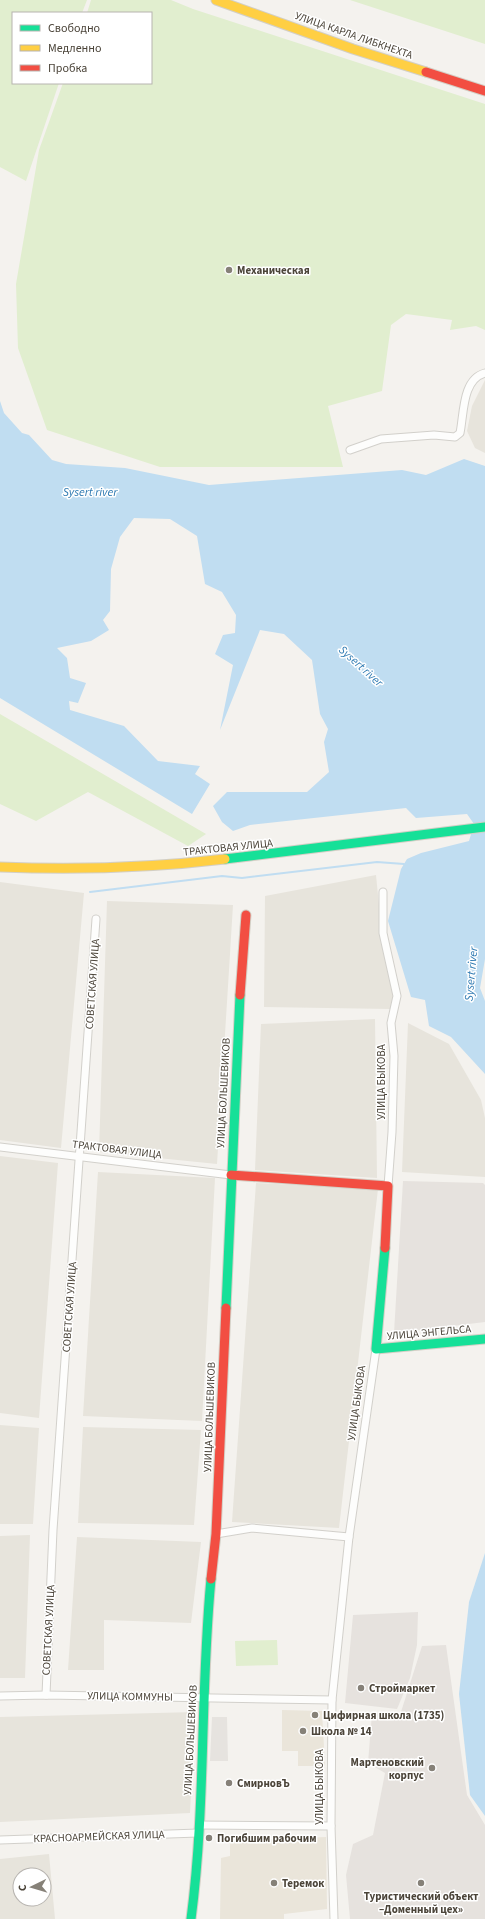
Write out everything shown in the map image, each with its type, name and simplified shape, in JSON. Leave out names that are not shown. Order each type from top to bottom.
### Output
[{"type":"street","name":"УЛИЦА КАРЛА ЛИБКНЕХТА","points":[[216,0],[353,49],[485,91]]},
{"type":"street","points":[[350,450],[381,439],[434,436],[456,437],[460,433],[465,398],[471,385],[479,375],[485,373]]},
{"type":"street","name":"ТРАКТОВАЯ УЛИЦА","points":[[0,867],[100,871],[216,861],[485,827]]},
{"type":"street","name":"УЛИЦА БЫКОВА","points":[[334,1919],[331,1826],[332,1700],[349,1537],[376,1349],[386,1231],[392,1132],[394,1056],[391,1023],[397,996],[383,933],[383,892]]},
{"type":"street","name":"УЛИЦА БОЛЬШЕВИКОВ","points":[[191,1919],[198,1868],[198,1829],[205,1697],[206,1633],[216,1534],[238,1013],[246,915]]},
{"type":"street","name":"СОВЕТСКАЯ УЛИЦА","points":[[46,1695],[53,1530],[96,919]]},
{"type":"street","name":"ТРАКТОВАЯ УЛИЦА","points":[[0,1147],[231,1175]]},
{"type":"street","points":[[231,1175],[388,1186]]},
{"type":"street","name":"УЛИЦА ЭНГЕЛЬСА","points":[[376,1349],[485,1339]]},
{"type":"street","points":[[216,1534],[252,1528],[349,1537]]},
{"type":"street","name":"УЛИЦА КОММУНЫ","points":[[0,1696],[46,1695],[332,1700]]},
{"type":"street","name":"КРАСНОАРМЕЙСКАЯ УЛИЦА","points":[[0,1840],[198,1829],[331,1826]]},
{"type":"shaded area","points":[[485,380],[485,453],[475,448],[467,431],[472,406]]},
{"type":"shaded area","points":[[376,875],[383,946],[394,996],[390,1009],[264,1007],[265,896]]},
{"type":"shaded area","points":[[0,882],[84,893],[61,1148],[0,1140]]},
{"type":"shaded area","points":[[107,901],[233,905],[217,1164],[99,1152]]},
{"type":"shaded area","points":[[375,1019],[377,1178],[255,1170],[261,1024]]},
{"type":"shaded area","points":[[408,1023],[449,1044],[481,1100],[485,1118],[485,1177],[402,1172]]},
{"type":"shaded area","points":[[0,1156],[58,1163],[39,1418],[0,1413]]},
{"type":"shaded area","points":[[98,1172],[215,1178],[202,1421],[83,1416]]},
{"type":"shaded area","points":[[403,1181],[483,1183],[485,1185],[485,1322],[394,1333]]},
{"type":"shaded area","points":[[256,1183],[378,1189],[339,1528],[232,1522]]},
{"type":"shaded area","points":[[0,1425],[39,1428],[33,1524],[0,1524]]},
{"type":"shaded area","points":[[83,1427],[201,1430],[194,1525],[78,1523]]},
{"type":"shaded area","points":[[30,1535],[25,1678],[0,1678],[0,1536]]},
{"type":"shaded area","points":[[77,1537],[201,1542],[191,1623],[104,1620],[104,1670],[68,1670]]},
{"type":"shaded area","points":[[418,1612],[417,1645],[410,1678],[397,1709],[345,1703],[353,1615]]},
{"type":"shaded area","points":[[446,1645],[467,1795],[485,1825],[485,1919],[350,1919],[346,1875],[353,1844],[373,1835],[385,1773],[368,1763],[372,1713],[400,1715],[422,1646]]},
{"type":"shaded area","name":"Школа № 14","points":[[282,1710],[322,1711],[325,1766],[298,1766],[298,1751],[282,1751]]},
{"type":"shaded area","points":[[195,1712],[190,1813],[0,1822],[0,1717]]},
{"type":"shaded area","points":[[212,1717],[227,1717],[228,1761],[210,1761]]},
{"type":"shaded area","name":"Теремок","points":[[326,1837],[327,1909],[284,1914],[284,1919],[220,1919],[221,1858],[230,1856],[230,1841]]},
{"type":"shaded area","points":[[49,1854],[50,1867],[12,1867],[12,1907],[52,1907],[52,1886],[55,1919],[0,1919],[0,1859]]},
{"type":"green space","points":[[0,0],[87,0],[82,12],[12,12],[12,84],[59,84],[26,181],[0,167]]},
{"type":"green space","points":[[91,0],[171,0],[193,9],[485,104],[485,330],[476,326],[450,330],[452,320],[406,314],[391,325],[382,391],[328,406],[343,467],[160,467],[47,430],[18,348],[16,284],[39,150],[63,84],[152,84],[152,12],[87,12]]},
{"type":"green space","points":[[350,0],[485,0],[485,44]]},
{"type":"green space","points":[[0,714],[206,834],[188,846],[88,792],[36,821],[0,804]]},
{"type":"green space","points":[[277,1640],[278,1665],[236,1666],[235,1641]]},
{"type":"water","name":"Sysert river","points":[[0,401],[4,413],[22,433],[29,435],[52,460],[66,464],[125,468],[209,485],[402,470],[426,475],[464,459],[485,466],[485,959],[480,988],[485,1001],[485,1074],[451,1037],[429,1026],[425,1000],[411,997],[388,921],[401,869],[407,859],[421,853],[469,841],[474,824],[467,814],[416,818],[406,808],[250,825],[233,831],[222,822],[213,806],[227,792],[307,792],[329,772],[324,742],[328,729],[320,714],[312,660],[284,634],[260,630],[220,730],[233,665],[215,654],[223,635],[235,633],[236,615],[222,592],[205,584],[197,536],[170,519],[134,518],[120,537],[111,569],[110,611],[103,620],[109,630],[91,641],[57,648],[67,658],[70,678],[86,683],[78,703],[69,701],[70,710],[124,726],[158,761],[200,766],[195,774],[210,784],[192,814],[0,698]]},
{"type":"water","points":[[485,1553],[485,1816],[470,1795],[459,1694],[469,1602]]},
{"type":"waterway","points":[[90,892],[222,876],[242,878],[377,862],[404,864]]},
{"type":"traffic: fast","points":[[225,859],[485,827]]},
{"type":"traffic: fast","points":[[226,1308],[240,995]]},
{"type":"traffic: fast","points":[[385,1248],[376,1349],[485,1339]]},
{"type":"traffic: fast","points":[[191,1919],[199,1834],[205,1664],[211,1579]]},
{"type":"traffic: slow","points":[[216,0],[353,49],[426,72]]},
{"type":"traffic: slow","points":[[0,867],[113,868],[225,859]]},
{"type":"traffic: jam","points":[[426,72],[485,91]]},
{"type":"traffic: jam","points":[[240,995],[246,915]]},
{"type":"traffic: jam","points":[[231,1175],[388,1186],[385,1248]]},
{"type":"traffic: jam","points":[[211,1579],[216,1534],[226,1308]]},
{"type":"place","name":"Механическая","points":[[229,270]]},
{"type":"place","name":"Строймаркет","points":[[361,1688]]},
{"type":"place","name":"Цифирная школа (1735)","points":[[315,1715]]},
{"type":"place","name":"Школа № 14","points":[[303,1731]]},
{"type":"place","name":"Мартеновский корпус","points":[[432,1768]]},
{"type":"place","name":"СмирновЪ","points":[[229,1783]]},
{"type":"place","name":"Погибшим рабочим","points":[[209,1838]]},
{"type":"place","name":"Теремок","points":[[274,1883]]},
{"type":"place","name":"Туристический объект –Доменный цех»","points":[[421,1883]]}]
